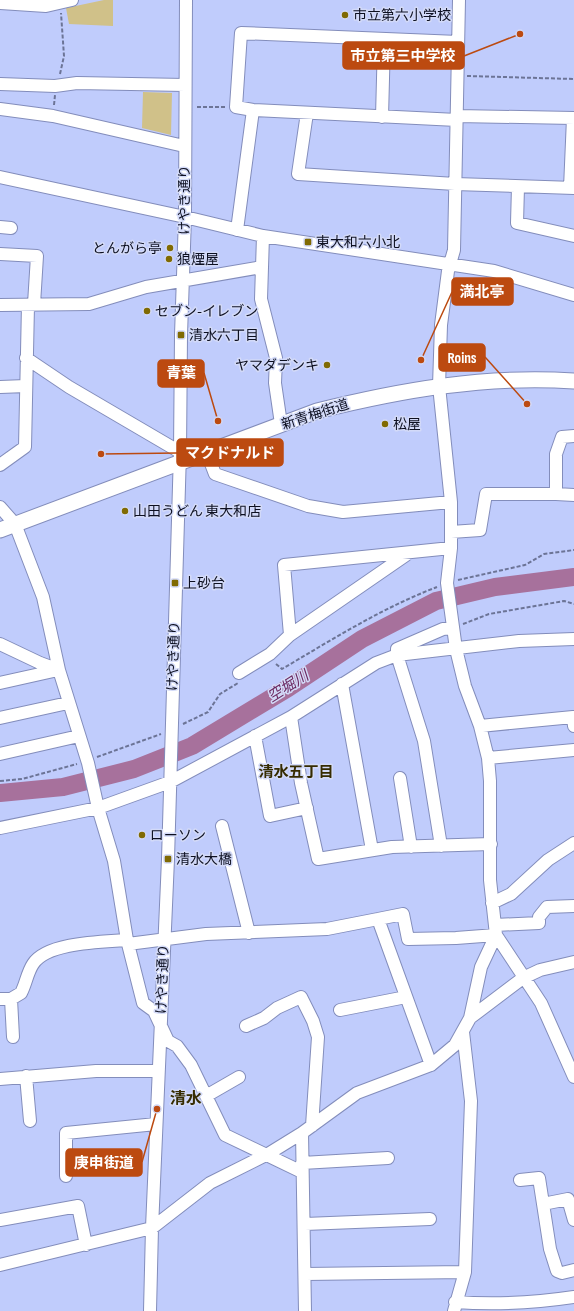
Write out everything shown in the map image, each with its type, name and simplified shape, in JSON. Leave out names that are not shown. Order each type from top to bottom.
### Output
[{"type":"main road","name":"新青梅街道","points":[[0,530],[180,457],[207,453],[317,411],[362,400],[439,386],[487,382],[574,381]]},
{"type":"street","name":"けやき通り","points":[[150,1311],[170,779],[180,457],[182,281],[185,217],[184,106],[186,0]]},
{"type":"street","points":[[459,0],[454,250],[448,271],[441,325],[439,386],[451,502],[451,548],[447,584],[456,649],[465,686],[480,726],[488,758],[492,903],[495,930],[523,978],[541,1003],[572,1070]]},
{"type":"street","points":[[0,3],[46,6],[66,2]]},
{"type":"street","points":[[307,113],[298,174],[455,184],[572,188],[574,118],[382,117],[253,110],[236,107],[241,33],[458,42]]},
{"type":"street","points":[[382,117],[384,40]]},
{"type":"street","points":[[0,84],[55,86],[78,83],[185,85]]},
{"type":"street","points":[[0,109],[53,116],[184,146]]},
{"type":"street","points":[[237,230],[253,110]]},
{"type":"street","points":[[0,177],[185,217],[263,236],[451,263],[494,271],[574,295]]},
{"type":"street","points":[[518,187],[517,223],[574,236]]},
{"type":"street","points":[[263,236],[261,299],[276,358],[275,383],[281,424]]},
{"type":"street","points":[[0,254],[37,256],[26,358],[25,447],[0,465]]},
{"type":"street","points":[[0,305],[88,304],[146,287],[262,267]]},
{"type":"street","points":[[26,358],[180,457]]},
{"type":"street","points":[[0,387],[26,386]]},
{"type":"street","points":[[556,494],[556,454],[562,437],[574,436]]},
{"type":"street","points":[[207,453],[215,474],[308,506],[342,512],[451,502]]},
{"type":"street","points":[[451,532],[480,530],[486,494],[574,495]]},
{"type":"street","points":[[0,507],[15,524],[43,597],[59,670],[68,703],[88,762],[98,806],[114,861],[128,942],[143,1003],[154,1011],[168,1041],[177,1046],[191,1065],[225,1135],[302,1167],[388,1158]]},
{"type":"street","points":[[290,635],[284,565],[407,554],[451,548]]},
{"type":"street","points":[[240,677],[270,654],[290,635],[407,554]]},
{"type":"street","points":[[441,846],[424,741],[397,655],[397,649],[443,629],[452,627]]},
{"type":"street","points":[[0,828],[98,806],[207,764],[291,717],[376,663],[397,655],[519,641],[574,639]]},
{"type":"street","points":[[0,644],[40,664],[59,670]]},
{"type":"street","points":[[0,683],[59,670]]},
{"type":"street","points":[[342,684],[372,850]]},
{"type":"street","points":[[0,718],[68,703]]},
{"type":"street","points":[[291,717],[301,783],[318,860],[372,850],[491,844]]},
{"type":"street","points":[[480,726],[573,717],[574,726]]},
{"type":"street","points":[[0,754],[79,736]]},
{"type":"street","points":[[255,736],[270,816],[307,808]]},
{"type":"street","points":[[488,758],[574,750]]},
{"type":"street","points":[[400,778],[411,847]]},
{"type":"street","points":[[222,826],[249,933]]},
{"type":"street","points":[[492,903],[511,894],[548,860],[574,843]]},
{"type":"street","points":[[13,1037],[6,999],[21,993],[32,965],[39,957],[71,946],[206,934],[327,929],[403,914],[408,939],[456,938],[538,923],[539,917],[547,907],[574,906]]},
{"type":"street","points":[[378,919],[431,1065]]},
{"type":"street","points":[[0,1265],[152,1228],[210,1183],[268,1154],[302,1133],[357,1093],[431,1065],[455,1044],[470,1018],[481,967],[495,930]]},
{"type":"street","points":[[470,1018],[523,978],[540,970],[574,962]]},
{"type":"street","points":[[246,1026],[264,1018],[277,1008],[301,997],[313,1021],[318,1037],[312,1126]]},
{"type":"street","points":[[340,1010],[406,997]]},
{"type":"street","points":[[463,1032],[471,1101],[466,1272],[455,1307],[500,1308],[574,1297]]},
{"type":"street","points":[[0,1079],[96,1071],[158,1071]]},
{"type":"street","points":[[26,1076],[30,1121]]},
{"type":"street","points":[[206,1096],[239,1077]]},
{"type":"street","points":[[66,1176],[66,1133],[156,1124]]},
{"type":"street","points":[[302,1133],[305,1224],[305,1311]]},
{"type":"street","points":[[520,1180],[539,1178],[550,1249],[557,1271],[562,1274],[574,1270]]},
{"type":"street","points":[[543,1204],[568,1199],[574,1220]]},
{"type":"street","points":[[0,1220],[78,1206],[86,1245]]},
{"type":"street","points":[[305,1224],[430,1219]]},
{"type":"street","points":[[305,1274],[466,1272]]},
{"type":"path","points":[[53,116],[55,86],[60,74],[64,56],[66,2]]},
{"type":"path","points":[[457,76],[574,79]]},
{"type":"path","points":[[184,106],[236,107]]},
{"type":"path","points":[[274,662],[282,669],[370,618],[412,596],[447,584],[525,565],[544,554],[574,550]]},
{"type":"path","points":[[452,627],[489,614],[564,601],[574,604]]},
{"type":"path","points":[[0,781],[22,779],[88,762],[171,732],[208,712],[220,694],[240,677]]},
{"type":"shaded area","points":[[104,0],[113,0],[113,26],[69,24],[66,8]]},
{"type":"shaded area","points":[[143,92],[172,93],[171,135],[142,128]]},
{"type":"waterway","name":"空堀川","points":[[0,793],[63,787],[134,769],[192,746],[288,688],[362,639],[436,601],[495,587],[574,577]]},
{"type":"place","name":"市立第六小学校","points":[[345,15]]},
{"type":"place","name":"市立第三中学校","points":[[520,34]]},
{"type":"place","name":"東大和六小北","points":[[308,242]]},
{"type":"place","name":"とんがら亭","points":[[170,248]]},
{"type":"place","name":"狼煙屋","points":[[169,259]]},
{"type":"place","name":"セブン-イレブン","points":[[147,311]]},
{"type":"place","name":"清水六丁目","points":[[181,335]]},
{"type":"place","name":"満北亭","points":[[421,360]]},
{"type":"place","name":"ヤマダデンキ","points":[[327,365]]},
{"type":"place","name":"Roins","points":[[527,404]]},
{"type":"place","name":"青葉","points":[[218,421]]},
{"type":"place","name":"松屋","points":[[385,424]]},
{"type":"place","name":"マクドナルド","points":[[101,454]]},
{"type":"place","name":"山田うどん 東大和店","points":[[125,511]]},
{"type":"place","name":"上砂台","points":[[175,583]]},
{"type":"place","name":"ローソン","points":[[142,835]]},
{"type":"place","name":"清水大橋","points":[[168,859]]},
{"type":"place","name":"庚申街道","points":[[157,1109]]},
{"type":"district","name":"清水五丁目","points":[[296,772]]},
{"type":"district","name":"清水","points":[[186,1098]]}]
